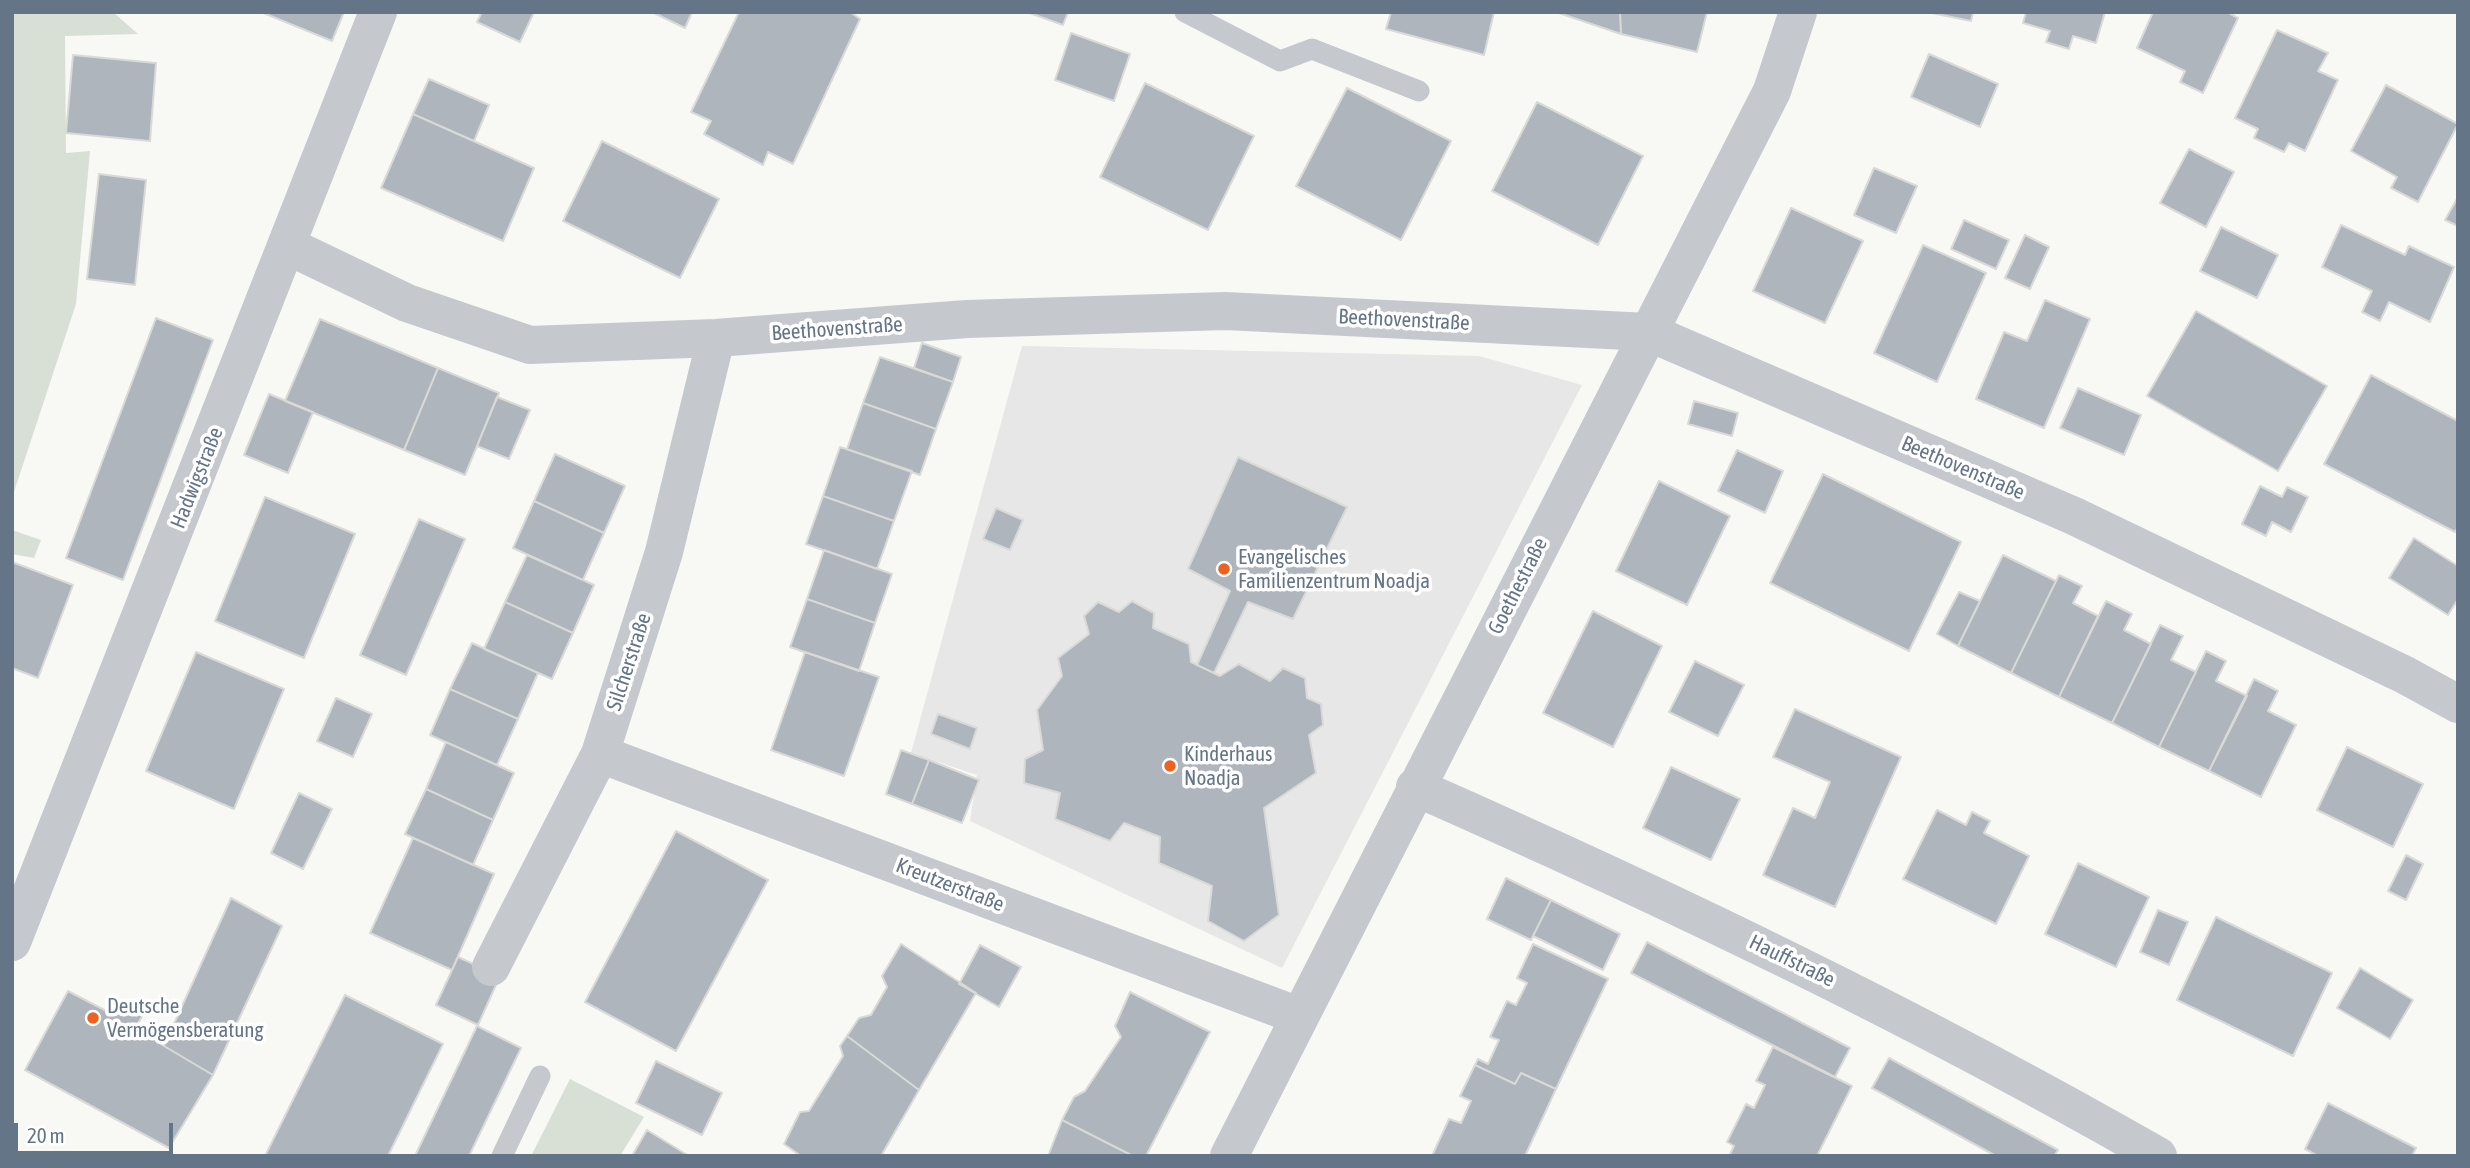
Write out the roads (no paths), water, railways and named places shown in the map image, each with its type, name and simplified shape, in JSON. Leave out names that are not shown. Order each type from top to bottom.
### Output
[{"type":"street","name":"Hadwigstraße","points":[[12,942],[378,12]]},
{"type":"street","name":"Goethestraße","points":[[1229,1156],[1772,91],[1798,12]]},
{"type":"street","name":"Beethovenstraße","points":[[288,246],[407,303],[530,345],[716,338],[967,319],[1225,311],[1648,332],[2074,516],[2405,675],[2458,704]]},
{"type":"street","name":"Silcherstraße","points":[[491,967],[600,754],[664,552],[716,338]]},
{"type":"street","name":"Kreutzerstraße","points":[[600,754],[1299,1016]]},
{"type":"street","name":"Hauffstraße","points":[[1415,787],[1649,891],[1898,1013],[2158,1156]]},
{"type":"lane","points":[[1185,12],[1280,61],[1312,49],[1419,91]]},
{"type":"lane","points":[[502,1156],[540,1076]]},
{"type":"place","name":"Evangelisches Familienzentrum Noadja","points":[[1224,569]]},
{"type":"place","name":"Kinderhaus Noadja","points":[[1170,766]]},
{"type":"place","name":"Deutsche Vermögensberatung","points":[[93,1018]]}]
